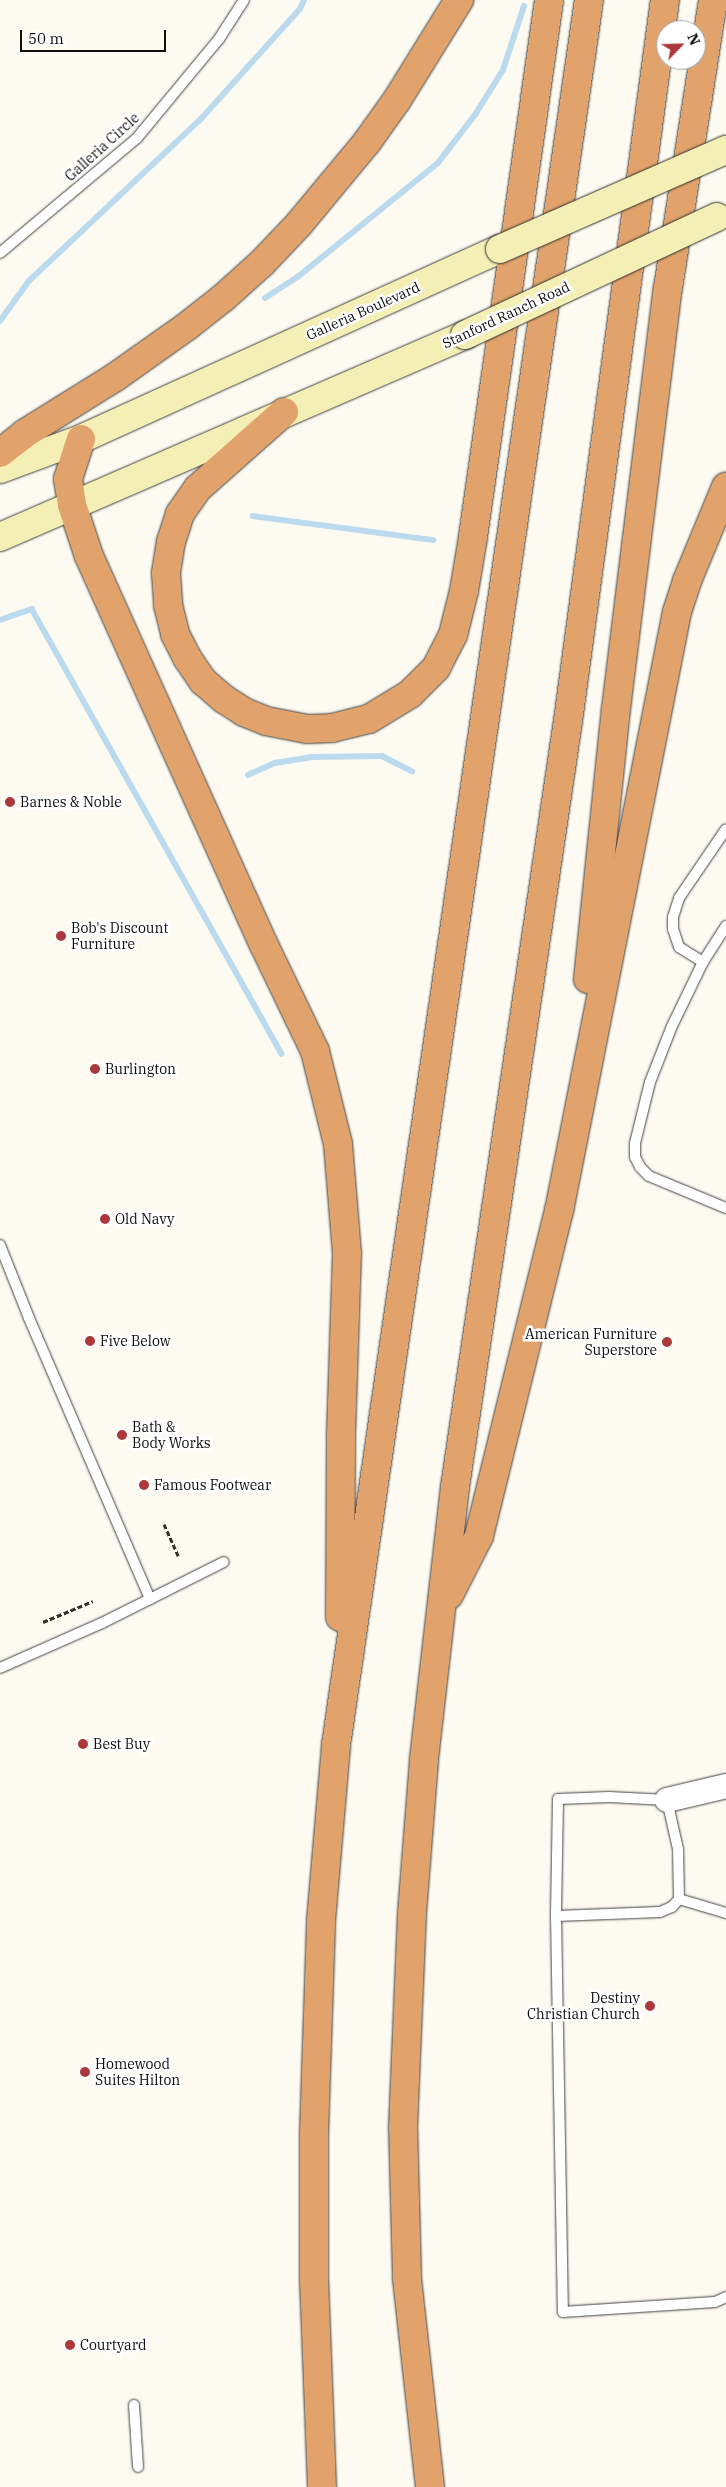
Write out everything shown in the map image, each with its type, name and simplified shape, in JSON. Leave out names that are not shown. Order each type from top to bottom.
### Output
[{"type":"highway","points":[[0,453],[24,434],[114,378],[186,327],[223,298],[262,263],[299,224],[367,142],[397,100],[459,0]]},
{"type":"highway","points":[[284,412],[198,488],[180,514],[171,540],[166,573],[168,606],[175,634],[188,660],[203,681],[224,699],[244,712],[274,724],[307,729],[332,728],[369,718],[410,694],[436,668],[453,635],[464,591],[473,537],[549,0]]},
{"type":"highway","points":[[322,2487],[318,2427],[314,2282],[314,2134],[321,1921],[339,1719],[589,0]]},
{"type":"highway","points":[[430,2487],[407,2277],[403,2128],[412,1913],[425,1750],[455,1487],[568,721],[665,0]]},
{"type":"highway","points":[[587,1071],[588,972],[616,709],[668,288],[713,0]]},
{"type":"highway","points":[[81,439],[68,478],[72,505],[89,556],[263,943],[315,1051],[338,1144],[347,1253],[341,1436],[339,1719]]},
{"type":"highway","points":[[441,1610],[479,1536],[559,1211],[673,627],[687,581],[726,487]]},
{"type":"main road","name":"Galleria Boulevard","points":[[0,469],[81,439],[476,260],[726,150]]},
{"type":"main road","name":"Stanford Ranch Road","points":[[284,412],[465,335],[722,215]]},
{"type":"main road","points":[[0,537],[284,412]]},
{"type":"street","points":[[667,1800],[726,1786]]},
{"type":"lane","name":"Galleria Circle","points":[[0,253],[137,138],[219,39],[244,0]]},
{"type":"lane","points":[[703,962],[679,947],[673,929],[674,917],[679,898],[726,829]]},
{"type":"lane","points":[[726,926],[703,962],[672,1026],[650,1082],[637,1130],[635,1157],[640,1167],[649,1176],[726,1208]]},
{"type":"lane","points":[[0,1245],[29,1318],[150,1599]]},
{"type":"lane","points":[[0,1668],[150,1599],[224,1562]]},
{"type":"lane","points":[[556,1916],[660,1912],[672,1907],[679,1899],[678,1849],[667,1800],[608,1798],[558,1800],[556,1916],[563,2312],[715,2302],[726,2297]]},
{"type":"lane","points":[[679,1899],[726,1913]]},
{"type":"lane","points":[[134,2405],[138,2467]]},
{"type":"path","points":[[164,1524],[178,1556]]},
{"type":"path","points":[[44,1622],[93,1601]]},
{"type":"waterway","points":[[0,321],[29,281],[200,120],[300,9],[304,0]]},
{"type":"waterway","points":[[265,298],[299,276],[438,163],[475,115],[503,70],[524,6]]},
{"type":"waterway","points":[[253,516],[433,540]]},
{"type":"waterway","points":[[0,620],[32,609],[282,1054]]},
{"type":"waterway","points":[[248,775],[275,763],[311,757],[382,756],[412,771]]},
{"type":"place","name":"Barnes & Noble","points":[[10,802]]},
{"type":"place","name":"Bob's Discount Furniture","points":[[61,936]]},
{"type":"place","name":"Burlington","points":[[95,1069]]},
{"type":"place","name":"Old Navy","points":[[105,1219]]},
{"type":"place","name":"Five Below","points":[[90,1341]]},
{"type":"place","name":"American Furniture Superstore","points":[[667,1342]]},
{"type":"place","name":"Bath & Body Works","points":[[122,1435]]},
{"type":"place","name":"Famous Footwear","points":[[144,1485]]},
{"type":"place","name":"Best Buy","points":[[83,1744]]},
{"type":"place","name":"Destiny Christian Church","points":[[650,2006]]},
{"type":"place","name":"Homewood Suites Hilton","points":[[85,2072]]},
{"type":"place","name":"Courtyard","points":[[70,2345]]}]
